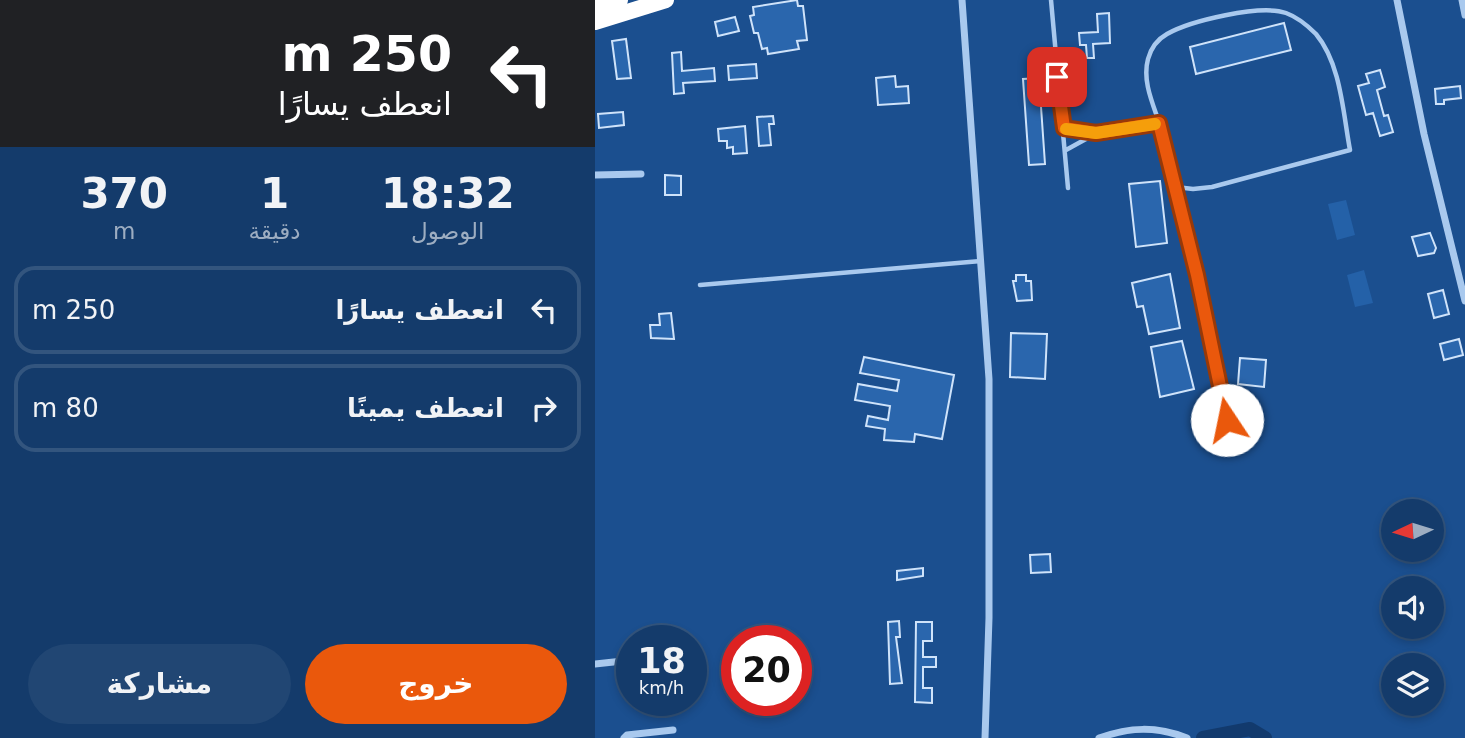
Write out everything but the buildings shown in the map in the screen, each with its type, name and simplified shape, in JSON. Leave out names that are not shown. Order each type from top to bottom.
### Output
[{"type":"highway","points":[[595,7],[620,0]]},
{"type":"highway","points":[[595,22],[666,0]]},
{"type":"street","points":[[962,0],[989,379],[985,738]]},
{"type":"street","points":[[1398,0],[1424,134],[1465,301]]},
{"type":"street","points":[[1462,0],[1465,15]]},
{"type":"street","points":[[595,175],[641,174]]},
{"type":"street","points":[[595,664],[616,662]]},
{"type":"street","points":[[1099,738],[1147,727],[1186,738]]},
{"type":"street","points":[[624,738],[627,735],[673,730]]},
{"type":"lane","points":[[1051,0],[1068,188]]},
{"type":"lane","points":[[1176,187],[1212,187],[1350,150],[1338,84],[1323,45],[1307,26],[1295,17],[1274,10],[1219,18],[1178,28],[1164,35],[1153,47],[1147,73],[1154,113],[1176,187],[1197,275],[1227,420]]},
{"type":"lane","points":[[1064,128],[1096,133],[1159,123]]},
{"type":"lane","points":[[1066,150],[1096,133]]},
{"type":"lane","points":[[700,285],[982,261]]},
{"type":"shaded area","points":[[1346,200],[1355,235],[1337,240],[1328,204]]},
{"type":"shaded area","points":[[1364,270],[1373,303],[1355,307],[1347,275]]},
{"type":"waterway","points":[[1203,738],[1250,729],[1265,738]]},
{"type":"slow traffic","points":[[1066,129],[1096,133],[1155,124]]},
{"type":"route","points":[[1057,77],[1064,128],[1096,133],[1159,123],[1197,275],[1227,420]]}]
